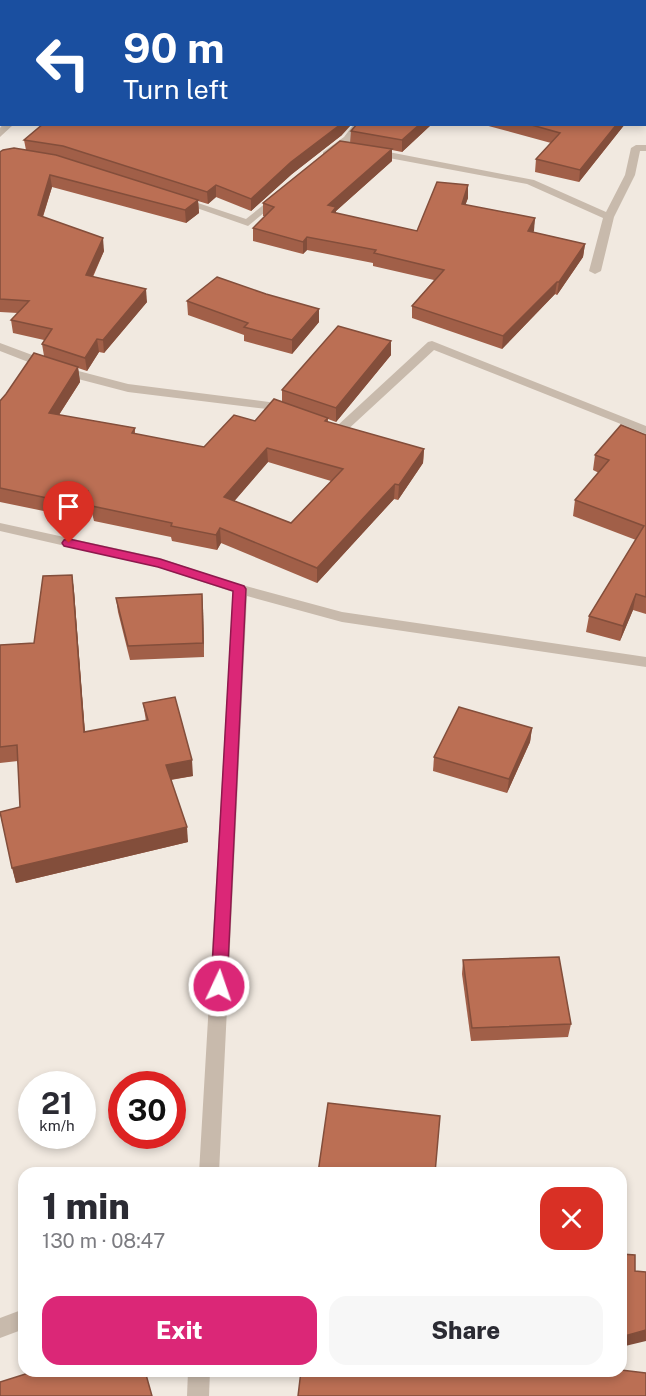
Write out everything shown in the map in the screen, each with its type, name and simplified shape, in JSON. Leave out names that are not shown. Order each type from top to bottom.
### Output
[{"type":"street","points":[[320,159],[348,139],[358,126]]},
{"type":"street","points":[[336,147],[433,162],[530,182],[609,217]]},
{"type":"street","points":[[595,271],[609,217],[630,175],[636,148],[646,148]]},
{"type":"street","points":[[171,198],[248,222],[289,185]]},
{"type":"street","points":[[320,423],[340,430],[432,345],[646,430]]},
{"type":"street","points":[[0,347],[63,371],[128,388],[269,406],[299,416]]},
{"type":"street","points":[[0,527],[160,563],[342,618],[646,663]]},
{"type":"street","points":[[209,1167],[240,589]]},
{"type":"street","points":[[0,1328],[18,1321]]},
{"type":"street","points":[[198,1396],[199,1377]]},
{"type":"building","points":[[41,126],[338,126],[291,162],[251,199],[216,185],[207,192],[63,146],[24,140]]},
{"type":"building","points":[[355,126],[418,126],[402,140],[351,131]]},
{"type":"building","points":[[535,126],[615,126],[580,170],[536,159],[560,133]]},
{"type":"building","points":[[340,141],[392,149],[328,205],[336,207],[332,212],[417,231],[437,182],[468,185],[462,204],[535,218],[528,231],[585,244],[559,282],[503,336],[412,306],[444,270],[374,253],[376,250],[307,237],[303,242],[253,228],[274,207],[263,203]]},
{"type":"building","points":[[14,148],[56,155],[198,200],[185,210],[50,175],[38,215],[103,238],[86,275],[146,289],[103,340],[97,339],[85,358],[42,344],[52,329],[11,320],[29,301],[0,299],[0,152]]},
{"type":"building","points":[[217,277],[319,309],[292,340],[244,327],[248,323],[187,301]]},
{"type":"building","points":[[338,326],[391,341],[336,408],[282,390]]},
{"type":"building","points":[[34,353],[78,367],[49,413],[135,428],[132,433],[204,447],[234,415],[255,421],[274,399],[328,418],[325,421],[424,449],[399,485],[395,484],[317,568],[220,528],[216,535],[92,506],[88,491],[65,494],[66,502],[0,488],[0,401]],"holes":[[[267,448],[343,469],[291,523],[224,497]]]},
{"type":"building","points":[[621,425],[646,435],[646,597],[636,594],[623,626],[589,616],[644,526],[575,500],[609,460],[595,455]]},
{"type":"building","points":[[72,575],[84,732],[148,720],[143,703],[175,697],[192,760],[166,765],[187,827],[12,868],[0,812],[20,807],[17,745],[0,747],[0,645],[34,643],[43,576]]},
{"type":"building","points":[[202,594],[203,643],[128,646],[116,598]]},
{"type":"building","points":[[459,707],[532,728],[509,779],[434,757]]},
{"type":"building","points":[[559,957],[571,1024],[472,1028],[463,960]]},
{"type":"building","points":[[328,1103],[440,1116],[436,1167],[319,1167]]},
{"type":"building","points":[[627,1254],[635,1255],[635,1271],[646,1272],[646,1330],[627,1335]]},
{"type":"building","points":[[627,1371],[646,1373],[646,1396],[298,1396],[300,1377],[627,1377]]},
{"type":"building","points":[[18,1376],[147,1377],[152,1396],[0,1396],[0,1382]]},
{"type":"route","points":[[69,543],[160,563],[240,589],[219,986]]}]
